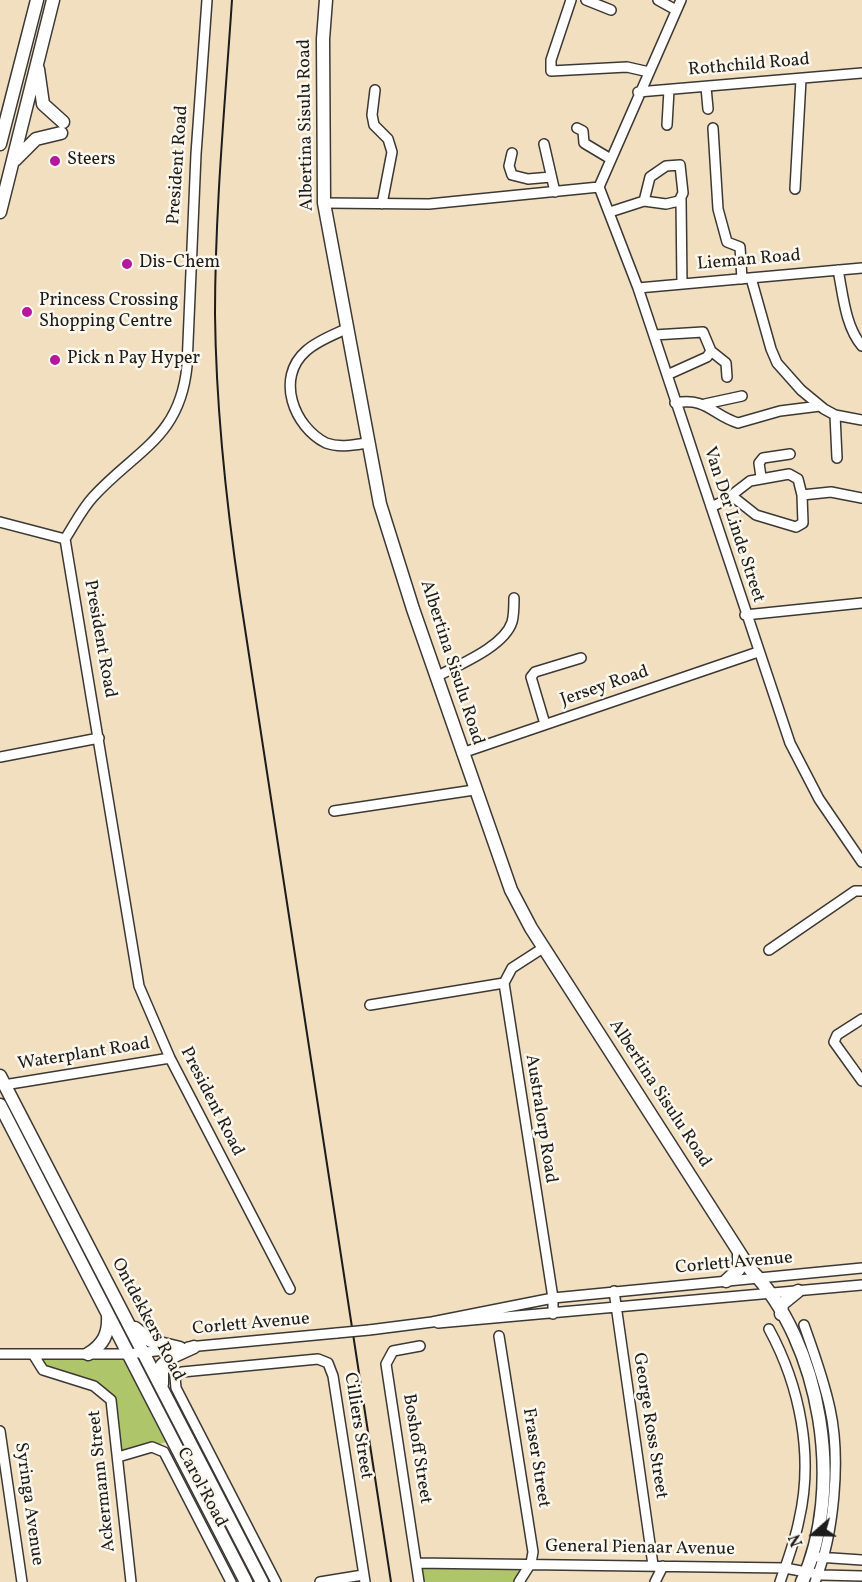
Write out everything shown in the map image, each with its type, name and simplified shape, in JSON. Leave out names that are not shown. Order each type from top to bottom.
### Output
[{"type":"main road","points":[[0,144],[37,0]]},
{"type":"main road","points":[[0,212],[53,0]]},
{"type":"main road","name":"Albertina Sisulu Road","points":[[326,0],[323,39],[324,203],[380,504],[474,790],[511,890],[543,948],[766,1295],[781,1314],[805,1364],[820,1423],[823,1496],[809,1576],[797,1582]]},
{"type":"main road","points":[[14,161],[36,139],[62,127],[43,104],[37,62]]},
{"type":"main road","name":"Ontdekkers Road","points":[[2,1080],[262,1582]]},
{"type":"main road","name":"Ontdekkers Road","points":[[0,1105],[246,1582]]},
{"type":"main road","points":[[726,1281],[740,1269],[738,1250]]},
{"type":"main road","points":[[781,1314],[782,1304],[798,1291]]},
{"type":"main road","name":"Albertina Sisulu Road","points":[[766,1295],[791,1346],[814,1413],[819,1452],[813,1556]]},
{"type":"main road","points":[[123,1313],[151,1341],[180,1348]]},
{"type":"main road","points":[[88,1354],[99,1347],[105,1339],[107,1314]]},
{"type":"main road","points":[[163,1390],[160,1374],[162,1365],[170,1358],[194,1347]]},
{"type":"street","name":"President Road","points":[[207,0],[188,288],[187,366],[182,397],[166,428],[95,495],[65,539],[139,986],[170,1058],[290,1289]]},
{"type":"street","points":[[571,0],[550,60],[551,71],[627,67],[649,72]]},
{"type":"street","points":[[586,0],[611,10]]},
{"type":"street","points":[[658,0],[676,10]]},
{"type":"street","points":[[324,203],[429,204],[599,187],[609,158],[681,0]]},
{"type":"street","name":"Rothchild Road","points":[[638,92],[862,73]]},
{"type":"street","points":[[795,189],[801,79]]},
{"type":"street","points":[[706,87],[708,109]]},
{"type":"street","points":[[375,90],[372,115],[374,124],[388,140],[392,152],[382,204]]},
{"type":"street","points":[[667,124],[669,90]]},
{"type":"street","points":[[577,128],[583,131],[584,143],[609,158]]},
{"type":"street","points":[[713,128],[718,209],[727,242],[740,247],[747,278],[777,363],[801,390],[820,406],[835,415],[862,420]]},
{"type":"street","points":[[544,144],[555,192]]},
{"type":"street","points":[[512,153],[509,166],[512,175],[528,178],[551,177]]},
{"type":"street","points":[[644,201],[650,177],[666,165],[680,165],[682,171],[682,284]]},
{"type":"street","name":"Van Der Linde Street","points":[[599,187],[638,288],[745,615],[796,757],[819,799],[862,862]]},
{"type":"street","points":[[610,212],[644,201],[672,204],[681,199]]},
{"type":"street","name":"Lieman Road","points":[[638,288],[862,268]]},
{"type":"street","points":[[838,270],[847,314],[855,336],[862,346]]},
{"type":"street","points":[[346,329],[305,351],[292,378],[290,393],[297,416],[312,434],[328,444],[346,446],[367,443]]},
{"type":"street","points":[[654,335],[703,332],[711,351],[726,363],[727,377]]},
{"type":"street","points":[[667,375],[707,357],[711,351]]},
{"type":"street","points":[[705,404],[742,396]]},
{"type":"street","points":[[675,403],[687,401],[705,404],[738,423],[780,411],[820,406]]},
{"type":"street","points":[[835,415],[837,458]]},
{"type":"street","points":[[761,477],[759,463],[763,458],[790,454]]},
{"type":"street","points":[[711,507],[732,496],[750,481],[761,477],[792,474],[798,479],[802,495],[804,519],[802,525],[795,527],[756,515],[732,496]]},
{"type":"street","points":[[802,495],[831,492],[862,498]]},
{"type":"street","points":[[0,522],[65,539]]},
{"type":"street","points":[[436,677],[486,651],[500,639],[512,623],[514,598]]},
{"type":"street","points":[[745,615],[862,603]]},
{"type":"street","name":"Jersey Road","points":[[462,753],[758,652]]},
{"type":"street","points":[[545,724],[531,677],[535,672],[581,658]]},
{"type":"street","points":[[0,757],[99,738]]},
{"type":"street","points":[[334,811],[474,790]]},
{"type":"street","points":[[769,950],[855,891],[862,891]]},
{"type":"street","points":[[370,1005],[504,983],[512,968],[543,948]]},
{"type":"street","name":"Australorp Road","points":[[504,983],[553,1298],[553,1314]]},
{"type":"street","points":[[862,1018],[837,1035],[834,1042],[862,1081]]},
{"type":"street","name":"Waterplant Road","points":[[2,1080],[106,1069],[170,1058]]},
{"type":"street","name":"Corlett Avenue","points":[[0,1354],[128,1354],[369,1330],[432,1322],[553,1298],[726,1281],[754,1276],[862,1268]]},
{"type":"street","name":"Corlett Avenue","points":[[432,1322],[442,1324],[862,1285]]},
{"type":"street","name":"George Ross Street","points":[[614,1291],[658,1566]]},
{"type":"street","points":[[804,1325],[823,1379],[833,1429],[834,1471],[830,1521],[813,1556],[862,1560]]},
{"type":"street","points":[[769,1329],[797,1399],[804,1443],[801,1513],[780,1582]]},
{"type":"street","name":"Fraser Street","points":[[500,1336],[532,1546],[531,1563]]},
{"type":"street","name":"Boshoff Street","points":[[419,1582],[386,1364],[393,1351],[420,1346]]},
{"type":"street","name":"Ackermann Street","points":[[33,1354],[45,1371],[94,1386],[106,1393],[114,1413],[131,1582]]},
{"type":"street","name":"Cilliers Street","points":[[174,1380],[182,1372],[318,1359],[328,1363],[333,1376],[364,1578]]},
{"type":"street","name":"Ontdekkers Road","points":[[174,1380],[276,1582]]},
{"type":"street","name":"Syringa Avenue","points":[[0,1431],[22,1582]]},
{"type":"street","name":"Carol Road","points":[[118,1457],[152,1447],[164,1452],[231,1582]]},
{"type":"street","name":"General Pienaar Avenue","points":[[416,1563],[785,1568],[809,1576],[862,1576]]},
{"type":"street","points":[[519,1582],[531,1563]]},
{"type":"street","points":[[655,1582],[658,1566]]},
{"type":"street","points":[[320,1582],[364,1578]]},
{"type":"green space","points":[[33,1354],[128,1354],[173,1440],[118,1457],[106,1393],[45,1371]]},
{"type":"green space","points":[[427,1566],[519,1568],[520,1570],[514,1582],[421,1582],[421,1568]]},
{"type":"railway","points":[[232,0],[215,275],[217,385],[230,526],[391,1582]]},
{"type":"place","name":"Steers","points":[[55,161]]},
{"type":"place","name":"Dis-Chem","points":[[127,264]]},
{"type":"place","name":"Princess Crossing Shopping Centre","points":[[27,312]]},
{"type":"place","name":"Pick n Pay Hyper","points":[[55,360]]}]
